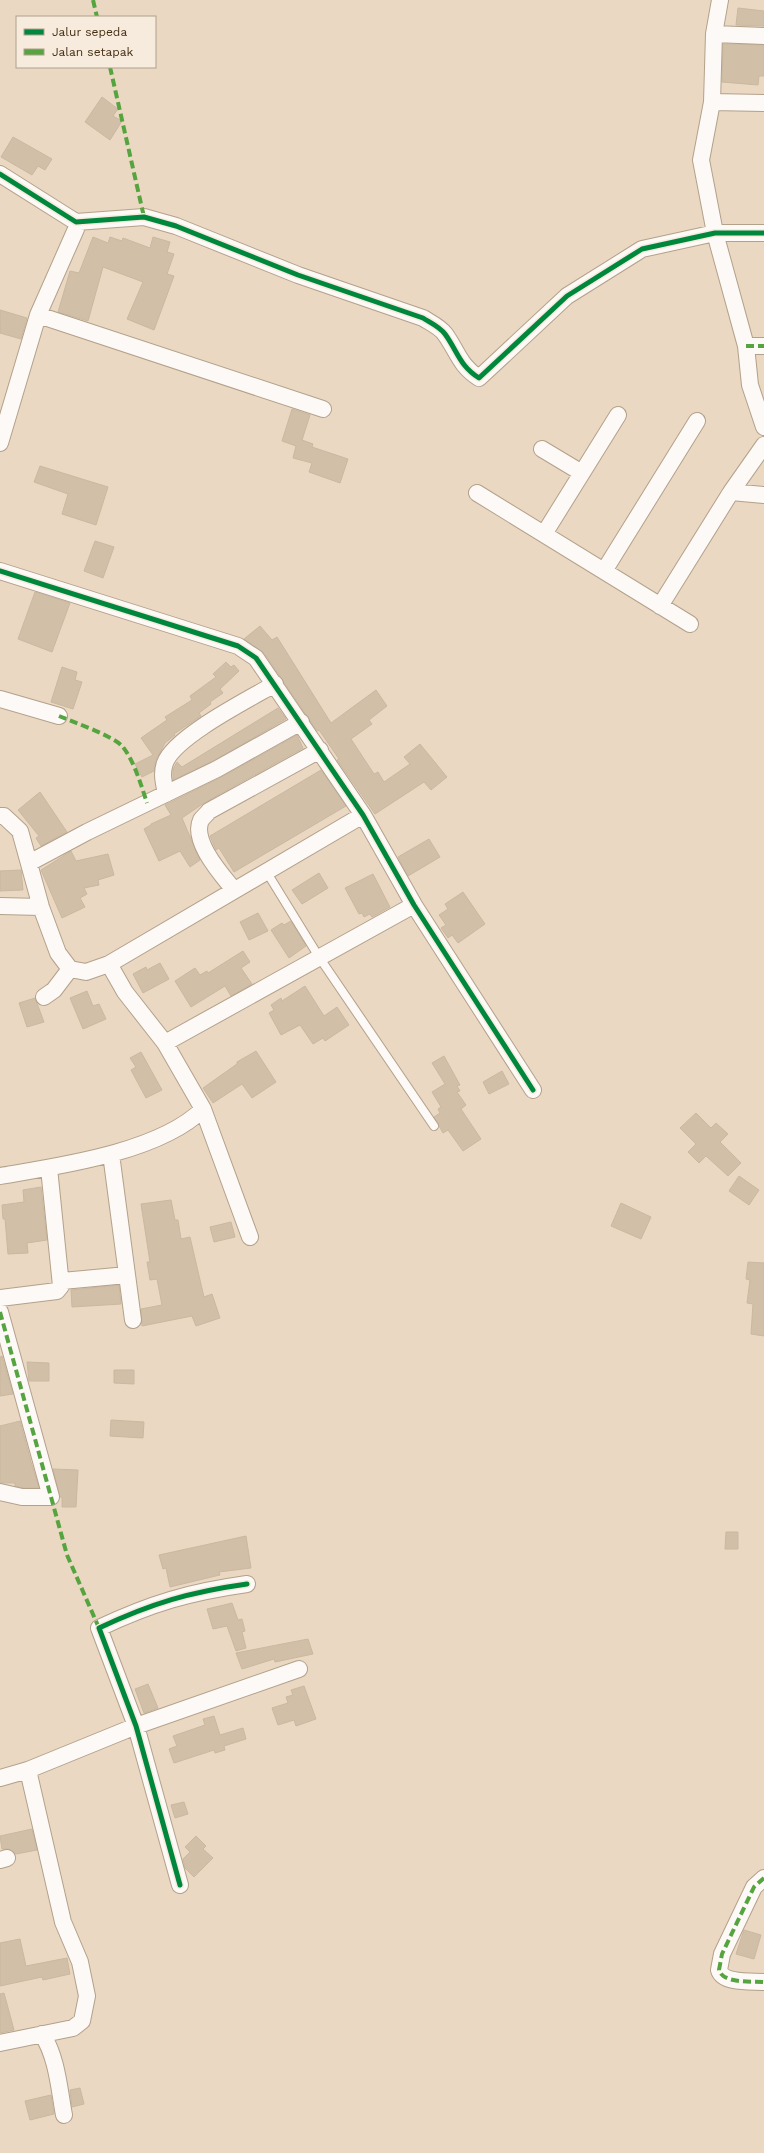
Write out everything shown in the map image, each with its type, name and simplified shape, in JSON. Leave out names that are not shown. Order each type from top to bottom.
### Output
[{"type":"street","points":[[720,0],[714,34],[712,102],[701,160],[715,233],[746,346],[750,385],[764,427]]},
{"type":"street","points":[[714,34],[764,36]]},
{"type":"street","points":[[712,102],[764,103]]},
{"type":"street","points":[[0,174],[76,222],[144,217],[176,226],[298,275],[423,318],[445,334],[467,370],[479,378],[567,296],[642,249],[715,233],[764,234]]},
{"type":"street","points":[[0,443],[38,315],[76,229],[76,222]]},
{"type":"street","points":[[38,315],[323,409]]},
{"type":"street","points":[[746,346],[764,346]]},
{"type":"street","points":[[544,534],[618,415]]},
{"type":"street","points":[[604,571],[697,421]]},
{"type":"street","points":[[660,606],[731,492],[764,445]]},
{"type":"street","points":[[542,449],[582,473]]},
{"type":"street","points":[[731,492],[764,495]]},
{"type":"street","points":[[477,493],[690,624]]},
{"type":"street","points":[[0,571],[238,646],[256,658],[363,814],[414,905],[533,1090]]},
{"type":"street","points":[[166,794],[163,774],[165,762],[174,750],[213,720],[275,684]]},
{"type":"street","points":[[0,699],[59,716]]},
{"type":"street","points":[[29,863],[87,832],[217,769],[301,722]]},
{"type":"street","points":[[234,890],[208,857],[200,836],[201,821],[210,811],[320,750]]},
{"type":"street","points":[[0,816],[4,816],[20,831],[41,907],[58,953],[70,969],[86,972],[109,964],[363,814]]},
{"type":"street","points":[[165,1043],[414,905]]},
{"type":"street","points":[[0,906],[41,907]]},
{"type":"street","points":[[109,964],[125,992],[165,1043],[204,1109],[250,1237]]},
{"type":"street","points":[[44,997],[54,990],[70,969]]},
{"type":"street","points":[[0,1176],[49,1168],[111,1154],[170,1133],[192,1120],[204,1109]]},
{"type":"street","points":[[111,1154],[133,1320]]},
{"type":"street","points":[[0,1298],[57,1291],[61,1286],[62,1281],[49,1168]]},
{"type":"street","points":[[62,1281],[127,1275]]},
{"type":"street","points":[[0,1312],[51,1497],[22,1497],[0,1492]]},
{"type":"street","points":[[180,1885],[136,1726],[99,1628],[133,1612],[176,1597],[208,1589],[247,1584]]},
{"type":"street","points":[[0,1778],[28,1770],[136,1726],[299,1669]]},
{"type":"street","points":[[0,2043],[73,2028],[79,2024],[84,2015],[87,1996],[80,1962],[63,1922],[28,1770]]},
{"type":"street","points":[[764,1878],[754,1887],[722,1954],[719,1970],[723,1976],[731,1979],[764,1982]]},
{"type":"street","points":[[42,2034],[50,2050],[54,2063],[64,2115]]},
{"type":"lane","points":[[266,871],[319,957],[434,1126]]},
{"type":"building","points":[[738,8],[764,11],[764,26],[736,25]]},
{"type":"building","points":[[723,44],[764,45],[764,76],[759,76],[758,85],[722,82]]},
{"type":"building","points":[[102,97],[118,109],[113,116],[122,121],[110,140],[85,122]]},
{"type":"building","points":[[13,137],[52,159],[45,170],[38,166],[32,175],[1,157]]},
{"type":"building","points":[[93,237],[108,243],[110,237],[122,241],[123,238],[150,248],[153,237],[170,242],[167,252],[174,254],[167,274],[174,276],[154,330],[127,319],[143,282],[103,267],[88,321],[58,312],[70,271],[79,273]]},
{"type":"building","points":[[0,310],[27,318],[21,339],[0,333]]},
{"type":"building","points":[[292,409],[310,415],[302,440],[313,444],[312,447],[348,459],[340,483],[309,472],[312,463],[293,458],[296,446],[282,441]]},
{"type":"building","points":[[40,466],[108,487],[96,525],[62,514],[68,494],[34,482]]},
{"type":"building","points":[[95,541],[114,547],[103,578],[84,571]]},
{"type":"building","points":[[35,592],[70,603],[52,652],[18,639]]},
{"type":"building","points":[[260,626],[272,640],[277,637],[331,723],[376,690],[387,706],[369,720],[372,724],[351,739],[374,774],[378,772],[384,782],[410,764],[404,757],[420,744],[447,777],[431,790],[424,782],[375,814],[337,760],[339,759],[319,730],[317,731],[264,653],[244,639]]},
{"type":"building","points":[[226,662],[231,667],[234,665],[239,671],[220,689],[223,693],[210,702],[211,704],[199,713],[201,716],[174,734],[175,735],[165,743],[156,760],[154,771],[142,777],[135,764],[153,755],[141,738],[167,720],[165,717],[192,700],[190,696],[216,677],[213,674]]},
{"type":"building","points":[[62,667],[77,672],[75,680],[82,682],[73,709],[51,702]]},
{"type":"building","points":[[278,708],[286,719],[213,761],[173,780],[173,769],[177,762],[182,767]]},
{"type":"building","points":[[297,735],[303,748],[204,803],[182,818],[200,860],[190,867],[180,851],[159,861],[144,829],[151,824],[171,815],[165,805],[222,777]]},
{"type":"building","points":[[321,770],[346,806],[234,872],[219,848],[216,850],[210,836]]},
{"type":"building","points":[[40,792],[67,832],[41,846],[36,838],[39,836],[18,810]]},
{"type":"building","points":[[429,839],[440,857],[408,876],[398,857]]},
{"type":"building","points":[[71,851],[76,861],[108,854],[114,875],[98,880],[99,885],[84,888],[87,894],[80,898],[85,907],[62,918],[41,870]]},
{"type":"building","points":[[21,870],[23,890],[0,891],[0,871]]},
{"type":"building","points":[[319,873],[328,888],[302,904],[292,890]]},
{"type":"building","points":[[373,874],[390,907],[372,917],[370,914],[364,917],[362,913],[359,914],[345,888]]},
{"type":"building","points":[[463,892],[485,924],[458,943],[452,935],[448,938],[441,928],[446,925],[439,915],[448,909],[445,904]]},
{"type":"building","points":[[258,913],[268,931],[249,940],[240,922]]},
{"type":"building","points":[[291,921],[306,946],[289,958],[271,930],[282,923],[284,925]]},
{"type":"building","points":[[243,951],[250,962],[241,968],[252,984],[231,996],[225,986],[191,1007],[175,981],[195,968],[200,975],[207,971],[208,973]]},
{"type":"building","points":[[160,963],[169,979],[143,993],[133,974],[146,967],[147,970]]},
{"type":"building","points":[[305,986],[324,1016],[337,1007],[349,1025],[325,1041],[323,1038],[313,1044],[300,1025],[281,1035],[269,1013],[274,1010],[271,1005],[281,998],[282,1001]]},
{"type":"building","points":[[87,991],[93,1006],[99,1004],[106,1019],[83,1029],[70,998]]},
{"type":"building","points":[[35,998],[44,1022],[27,1027],[19,1003]]},
{"type":"building","points":[[256,1051],[276,1082],[252,1098],[242,1084],[213,1103],[203,1088],[237,1064],[237,1062]]},
{"type":"building","points":[[141,1052],[162,1090],[146,1098],[131,1070],[136,1067],[130,1058]]},
{"type":"building","points":[[444,1056],[460,1085],[457,1086],[460,1091],[457,1092],[466,1105],[461,1109],[481,1139],[463,1151],[448,1130],[443,1133],[434,1117],[440,1113],[438,1109],[441,1107],[432,1092],[445,1084],[432,1063]]},
{"type":"building","points":[[502,1071],[509,1084],[489,1094],[483,1082]]},
{"type":"building","points":[[696,1113],[711,1128],[716,1123],[728,1134],[720,1142],[741,1163],[728,1176],[706,1156],[699,1163],[688,1152],[696,1144],[680,1128]]},
{"type":"building","points":[[739,1176],[759,1190],[749,1205],[729,1191]]},
{"type":"building","points":[[41,1187],[47,1240],[27,1243],[28,1253],[8,1254],[5,1219],[3,1219],[2,1205],[24,1202],[23,1190]]},
{"type":"building","points":[[171,1200],[175,1220],[178,1220],[181,1239],[190,1237],[204,1297],[212,1294],[220,1318],[196,1326],[192,1316],[142,1326],[141,1309],[162,1305],[157,1279],[150,1280],[147,1262],[150,1262],[141,1204]]},
{"type":"building","points":[[621,1203],[651,1217],[641,1239],[611,1226]]},
{"type":"building","points":[[231,1222],[235,1237],[214,1242],[210,1227]]},
{"type":"building","points":[[748,1262],[764,1263],[764,1336],[751,1334],[753,1304],[747,1303],[750,1280],[746,1279]]},
{"type":"building","points":[[119,1285],[121,1304],[72,1307],[71,1290]]},
{"type":"building","points":[[2,1356],[13,1394],[0,1396],[0,1357]]},
{"type":"building","points":[[27,1362],[49,1363],[49,1381],[29,1381]]},
{"type":"building","points":[[114,1370],[134,1370],[134,1384],[114,1383]]},
{"type":"building","points":[[111,1420],[144,1422],[143,1438],[110,1436]]},
{"type":"building","points":[[20,1421],[39,1488],[23,1488],[15,1486],[15,1483],[0,1483],[0,1426]]},
{"type":"building","points":[[53,1469],[78,1470],[76,1507],[62,1507],[62,1497],[60,1497]]},
{"type":"building","points":[[726,1532],[738,1532],[738,1549],[725,1549]]},
{"type":"building","points":[[246,1536],[251,1568],[219,1572],[220,1575],[170,1587],[166,1568],[163,1569],[159,1555]]},
{"type":"building","points":[[232,1603],[238,1620],[242,1619],[245,1631],[242,1632],[246,1648],[236,1651],[227,1626],[213,1629],[207,1609]]},
{"type":"building","points":[[308,1639],[313,1654],[275,1662],[274,1659],[242,1669],[236,1653]]},
{"type":"building","points":[[148,1684],[158,1708],[144,1713],[135,1689]]},
{"type":"building","points":[[304,1686],[316,1719],[296,1726],[294,1720],[278,1725],[272,1708],[288,1703],[286,1697],[293,1695],[291,1690]]},
{"type":"building","points":[[214,1716],[220,1735],[243,1728],[246,1739],[224,1746],[225,1750],[215,1753],[214,1750],[174,1763],[169,1749],[177,1746],[173,1736],[205,1725],[203,1719]]},
{"type":"building","points":[[184,1802],[188,1814],[175,1818],[171,1805]]},
{"type":"building","points":[[32,1829],[37,1850],[16,1854],[10,1849],[2,1849],[0,1836]]},
{"type":"building","points":[[196,1836],[206,1846],[203,1849],[213,1858],[194,1877],[185,1868],[183,1859],[190,1852],[185,1847]]},
{"type":"building","points":[[744,1930],[761,1935],[754,1959],[736,1954]]},
{"type":"building","points":[[20,1939],[26,1966],[67,1958],[70,1974],[43,1980],[42,1977],[0,1986],[0,1943]]},
{"type":"building","points":[[4,1993],[14,2030],[0,2033],[0,1994]]},
{"type":"building","points":[[80,2088],[84,2104],[72,2107],[70,2090]]},
{"type":"building","points":[[51,2095],[54,2114],[30,2120],[25,2101]]},
{"type":"marked path","points":[[93,0],[97,16]]},
{"type":"marked path","points":[[110,68],[144,217]]},
{"type":"marked path","points":[[746,346],[764,346]]},
{"type":"marked path","points":[[59,716],[111,738],[123,747],[134,767],[147,803]]},
{"type":"marked path","points":[[0,1312],[67,1555],[99,1628]]},
{"type":"marked path","points":[[764,1878],[754,1887],[722,1954],[719,1970],[726,1978],[732,1980],[764,1982]]},
{"type":"cycle path","points":[[0,174],[76,222],[144,217],[176,226],[298,275],[423,318],[443,332],[459,358],[467,368],[479,378],[567,296],[642,249],[715,233],[764,233]]},
{"type":"cycle path","points":[[0,571],[238,646],[256,658],[363,815],[414,905],[533,1090]]},
{"type":"cycle path","points":[[180,1885],[136,1726],[99,1628],[154,1605],[189,1595],[247,1584]]}]
